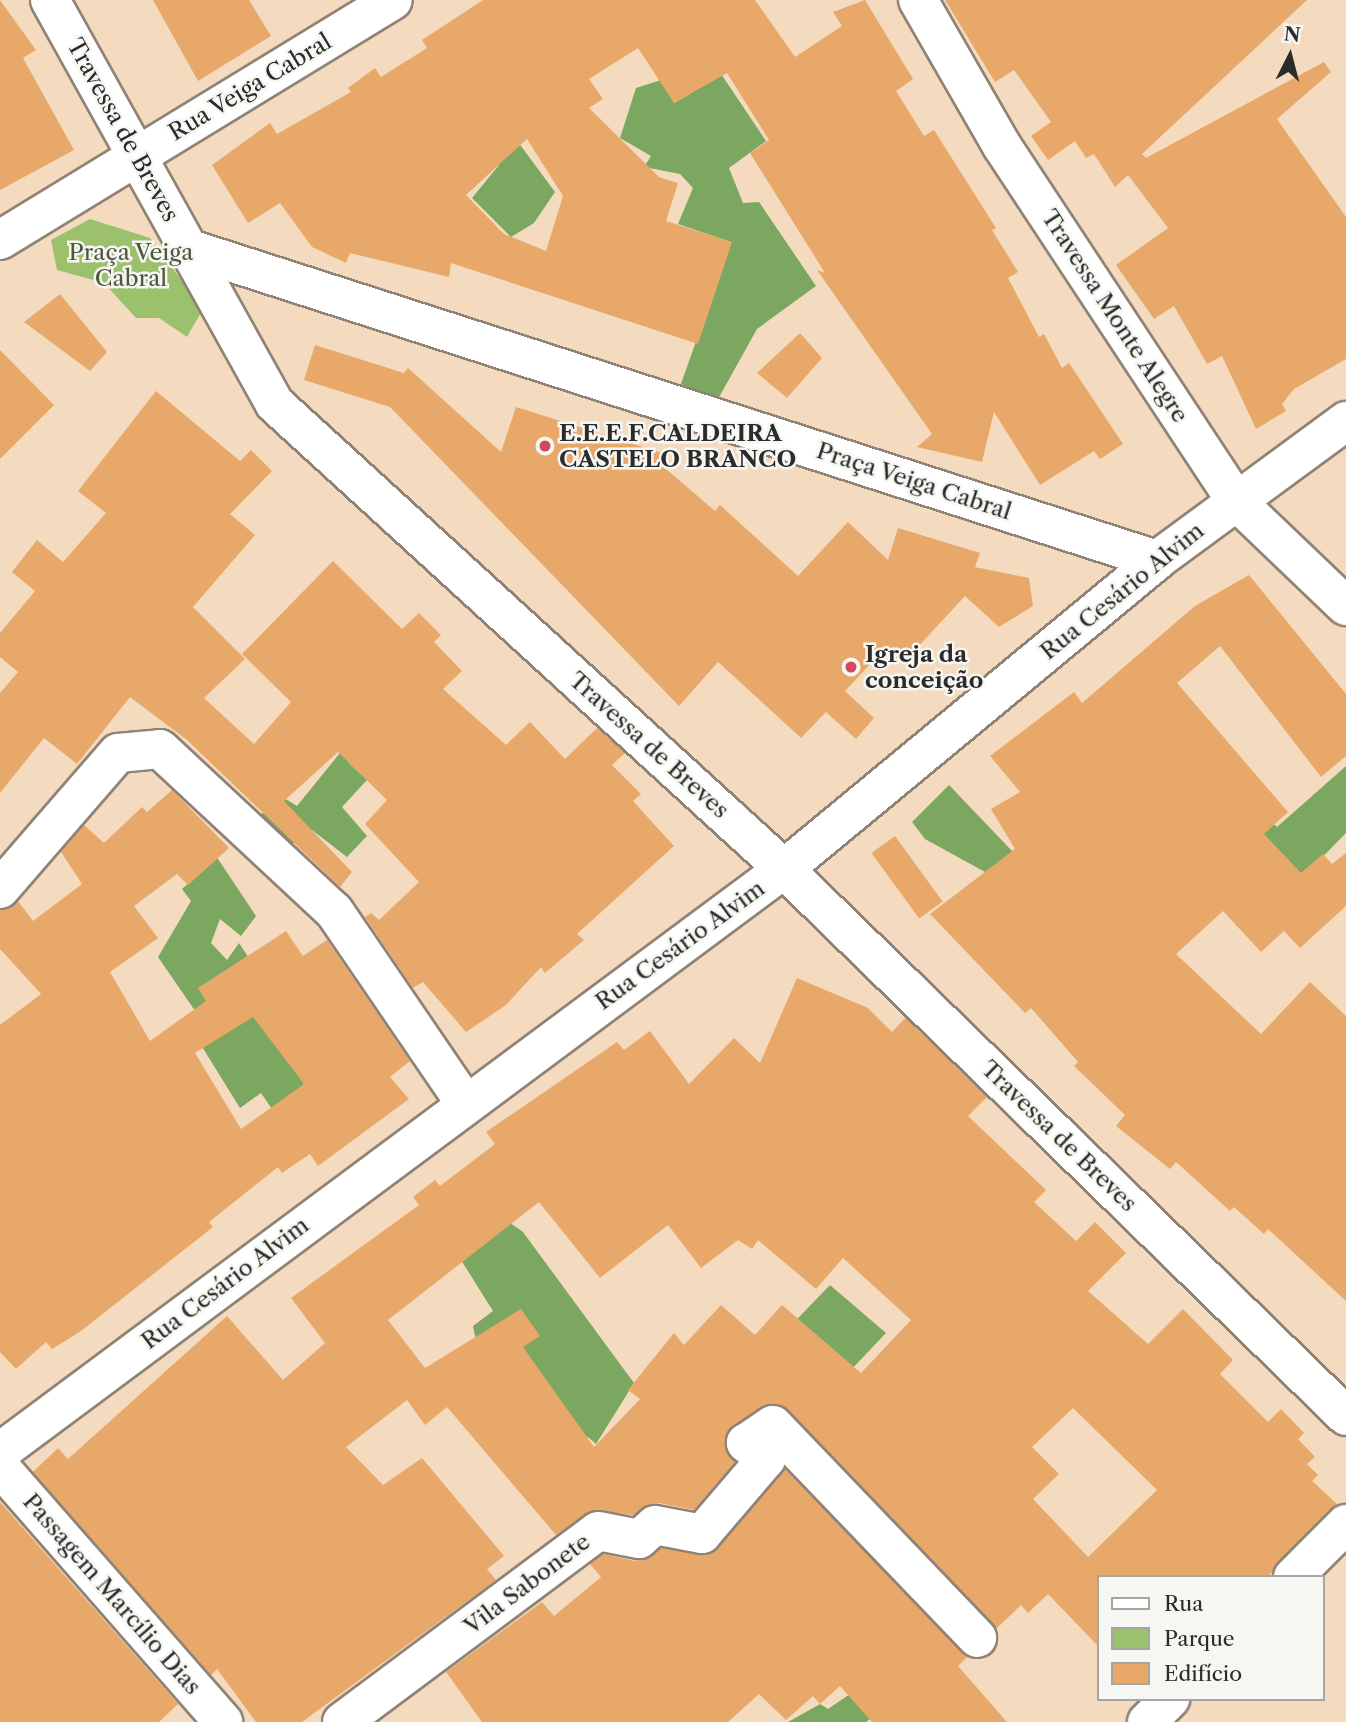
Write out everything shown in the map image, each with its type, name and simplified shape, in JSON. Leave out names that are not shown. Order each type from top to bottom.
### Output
[{"type":"street","name":"Travessa de Breves","points":[[50,0],[275,404],[784,869],[1346,1416]]},
{"type":"street","name":"Rua Veiga Cabral","points":[[0,240],[393,0]]},
{"type":"street","name":"Travessa Monte Alegre","points":[[918,0],[1002,146],[1236,501],[1346,606]]},
{"type":"street","name":"Praça Veiga Cabral","points":[[190,249],[1157,560]]},
{"type":"street","name":"Rua Cesário Alvim","points":[[0,1452],[465,1103],[784,869],[1157,560],[1346,421]]},
{"type":"street","points":[[0,890],[118,753],[160,749],[334,911],[465,1103]]},
{"type":"street","name":"Vila Sabonete","points":[[342,1722],[598,1531],[639,1539],[655,1525],[702,1534],[766,1459],[746,1443],[774,1425],[977,1638]]},
{"type":"street","name":"Passagem Marcílio Dias","points":[[0,1467],[223,1722]]},
{"type":"street","points":[[1295,1575],[1346,1524]]},
{"type":"street","points":[[1147,1722],[1168,1701]]},
{"type":"green space","points":[[683,17],[766,141],[729,168],[743,203],[759,202],[816,286],[757,329],[718,399],[681,384],[731,242],[678,224],[693,188],[680,174],[644,167],[651,156],[620,138],[636,88],[661,80],[674,103],[690,94],[678,71]]},
{"type":"green space","points":[[501,119],[555,192],[534,223],[511,237],[472,198],[499,165],[480,144]]},
{"type":"green space","name":"Praça Veiga Cabral","points":[[90,219],[150,238],[203,309],[187,337],[159,318],[136,318],[104,283],[57,270],[51,240]]},
{"type":"green space","points":[[348,743],[362,750],[349,763],[367,780],[342,807],[367,836],[347,857],[312,830],[285,849],[259,816],[284,798],[297,806]]},
{"type":"green space","points":[[1346,766],[1346,833],[1260,921],[1256,806],[1277,827]]},
{"type":"green space","points":[[949,785],[1012,851],[1054,824],[985,872],[925,839],[912,822]]},
{"type":"green space","points":[[210,847],[256,916],[241,936],[220,919],[211,943],[227,960],[239,943],[259,973],[293,1068],[325,1114],[293,1140],[261,1093],[240,1108],[191,1029],[200,1018],[158,957],[191,901],[182,889],[203,871]]},
{"type":"green space","points":[[503,1218],[523,1232],[634,1383],[596,1444],[588,1437],[572,1455],[479,1356],[473,1326],[493,1311],[461,1260]]},
{"type":"green space","points":[[830,1285],[886,1333],[793,1431],[722,1397]]},
{"type":"green space","points":[[856,1690],[879,1712],[866,1722],[788,1722],[820,1704],[828,1709]]},
{"type":"building","points":[[0,0],[36,50],[23,58],[74,150],[0,190]]},
{"type":"building","points":[[153,0],[249,0],[271,36],[198,81]]},
{"type":"building","points":[[483,0],[755,0],[795,57],[842,26],[833,12],[865,0],[913,79],[896,91],[924,136],[934,130],[996,228],[992,230],[1018,272],[1008,278],[1039,337],[1044,334],[1062,368],[1069,363],[1123,444],[1100,459],[1094,451],[1040,485],[994,412],[982,462],[917,447],[932,434],[817,270],[825,273],[750,153],[769,140],[727,73],[674,103],[638,48],[589,79],[603,99],[589,108],[659,177],[678,183],[666,221],[732,242],[698,344],[451,263],[449,277],[350,253],[346,263],[312,247],[280,203],[248,223],[212,165],[270,123],[277,134],[351,92],[348,88],[375,68],[381,77],[427,48],[422,40]],"holes":[[[527,139],[563,196],[546,251],[504,234],[466,195]]]},
{"type":"building","points":[[945,0],[1307,0],[1142,154],[1146,158],[1324,62],[1331,72],[1277,119],[1346,217],[1346,359],[1294,389],[1282,404],[1286,411],[1256,429],[1222,356],[1207,364],[1174,306],[1154,319],[1116,265],[1168,228],[1128,175],[1115,187],[1094,154],[1086,158],[1075,141],[1048,160],[1031,136],[1051,122],[1014,70],[995,82]]},
{"type":"building","points":[[60,294],[107,352],[90,371],[24,322]]},
{"type":"building","points":[[800,333],[822,358],[787,398],[757,373]]},
{"type":"building","points":[[315,345],[404,373],[408,368],[501,452],[516,407],[662,453],[659,463],[715,511],[720,505],[798,576],[848,522],[888,560],[898,528],[980,553],[975,567],[1029,578],[1033,606],[999,627],[965,596],[904,662],[887,646],[845,691],[874,718],[856,739],[826,712],[801,738],[718,662],[679,706],[390,407],[304,380]]},
{"type":"building","points":[[0,350],[54,405],[0,459]]},
{"type":"building","points":[[156,391],[240,461],[251,450],[272,471],[230,514],[255,535],[193,607],[245,659],[204,698],[254,744],[291,702],[242,654],[333,561],[402,629],[419,613],[441,635],[434,642],[462,671],[443,689],[506,745],[530,722],[565,759],[597,728],[625,753],[612,765],[641,794],[633,801],[674,846],[577,934],[584,940],[545,973],[541,967],[506,1005],[466,1032],[423,982],[413,988],[365,917],[371,913],[379,920],[419,882],[365,824],[387,800],[338,752],[284,801],[352,872],[340,887],[187,740],[130,697],[77,764],[44,738],[0,793],[0,693],[18,672],[0,657],[0,633],[35,591],[12,572],[37,540],[63,562],[106,513],[78,491]]},
{"type":"building","points":[[1249,575],[1346,694],[1346,756],[1321,777],[1220,646],[1177,683],[1288,812],[1264,834],[1301,873],[1323,854],[1332,864],[1346,853],[1346,906],[1300,948],[1284,931],[1261,952],[1223,911],[1176,954],[1261,1034],[1310,982],[1346,1016],[1346,1301],[1268,1229],[1264,1234],[1234,1207],[1230,1211],[1176,1162],[1170,1169],[1116,1126],[1125,1115],[1074,1066],[1078,1062],[1031,1008],[1025,1013],[930,914],[1015,849],[991,809],[1020,792],[990,756],[1074,692],[1082,703],[1195,606]]},
{"type":"building","points":[[172,790],[229,848],[188,885],[177,874],[134,906],[158,938],[110,972],[150,1041],[206,1001],[198,988],[286,931],[303,956],[327,940],[410,1061],[390,1077],[409,1099],[318,1166],[310,1154],[282,1173],[278,1167],[209,1222],[213,1227],[81,1331],[52,1349],[46,1342],[16,1369],[0,1352],[0,1025],[41,994],[0,949],[0,910],[18,901],[33,921],[82,884],[61,852],[84,825],[104,843],[142,807],[147,812]],"holes":[[[253,1017],[304,1084],[241,1129],[195,1053]]]},
{"type":"building","points":[[895,836],[943,902],[919,919],[872,853]]},
{"type":"building","points":[[797,978],[868,1008],[892,1032],[905,1018],[987,1097],[968,1116],[1046,1190],[1034,1202],[1076,1241],[1095,1222],[1126,1253],[1088,1291],[1148,1344],[1183,1309],[1233,1360],[1220,1374],[1268,1422],[1281,1409],[1304,1433],[1298,1439],[1315,1457],[1307,1464],[1318,1475],[1312,1481],[1337,1504],[1269,1575],[1098,1575],[1098,1646],[1048,1594],[1028,1613],[1021,1605],[996,1629],[781,1405],[761,1407],[727,1432],[726,1451],[735,1462],[694,1510],[659,1503],[633,1515],[594,1510],[556,1535],[447,1407],[425,1425],[407,1400],[346,1447],[383,1485],[422,1458],[504,1556],[487,1569],[496,1580],[302,1722],[256,1722],[217,1669],[211,1675],[33,1472],[58,1448],[68,1459],[227,1316],[283,1380],[325,1343],[291,1298],[419,1205],[413,1197],[435,1180],[440,1186],[495,1144],[486,1132],[617,1042],[624,1050],[650,1031],[689,1084],[734,1038],[760,1063]],"holes":[[[539,1202],[600,1278],[668,1225],[701,1268],[738,1240],[752,1249],[758,1240],[816,1289],[843,1258],[911,1320],[861,1373],[782,1305],[755,1335],[721,1305],[684,1345],[674,1333],[628,1390],[640,1399],[594,1447],[523,1347],[540,1336],[521,1309],[425,1368],[388,1320]],[[1073,1408],[1157,1490],[1088,1557],[1033,1499],[1059,1474],[1032,1447]]]},
{"type":"building","points":[[785,1469],[967,1657],[958,1666],[1007,1722],[872,1722],[840,1686],[820,1704],[813,1696],[786,1720],[759,1694],[728,1722],[482,1722],[446,1672],[542,1602],[554,1616],[601,1577],[590,1564],[603,1554],[635,1561],[661,1548],[710,1554]]},
{"type":"building","points":[[0,1502],[178,1704],[159,1722],[0,1722]]},
{"type":"place","name":"E.E.E.F.CALDEIRA CASTELO BRANCO","points":[[545,446]]},
{"type":"place","name":"Igreja da conceição","points":[[851,667]]}]
